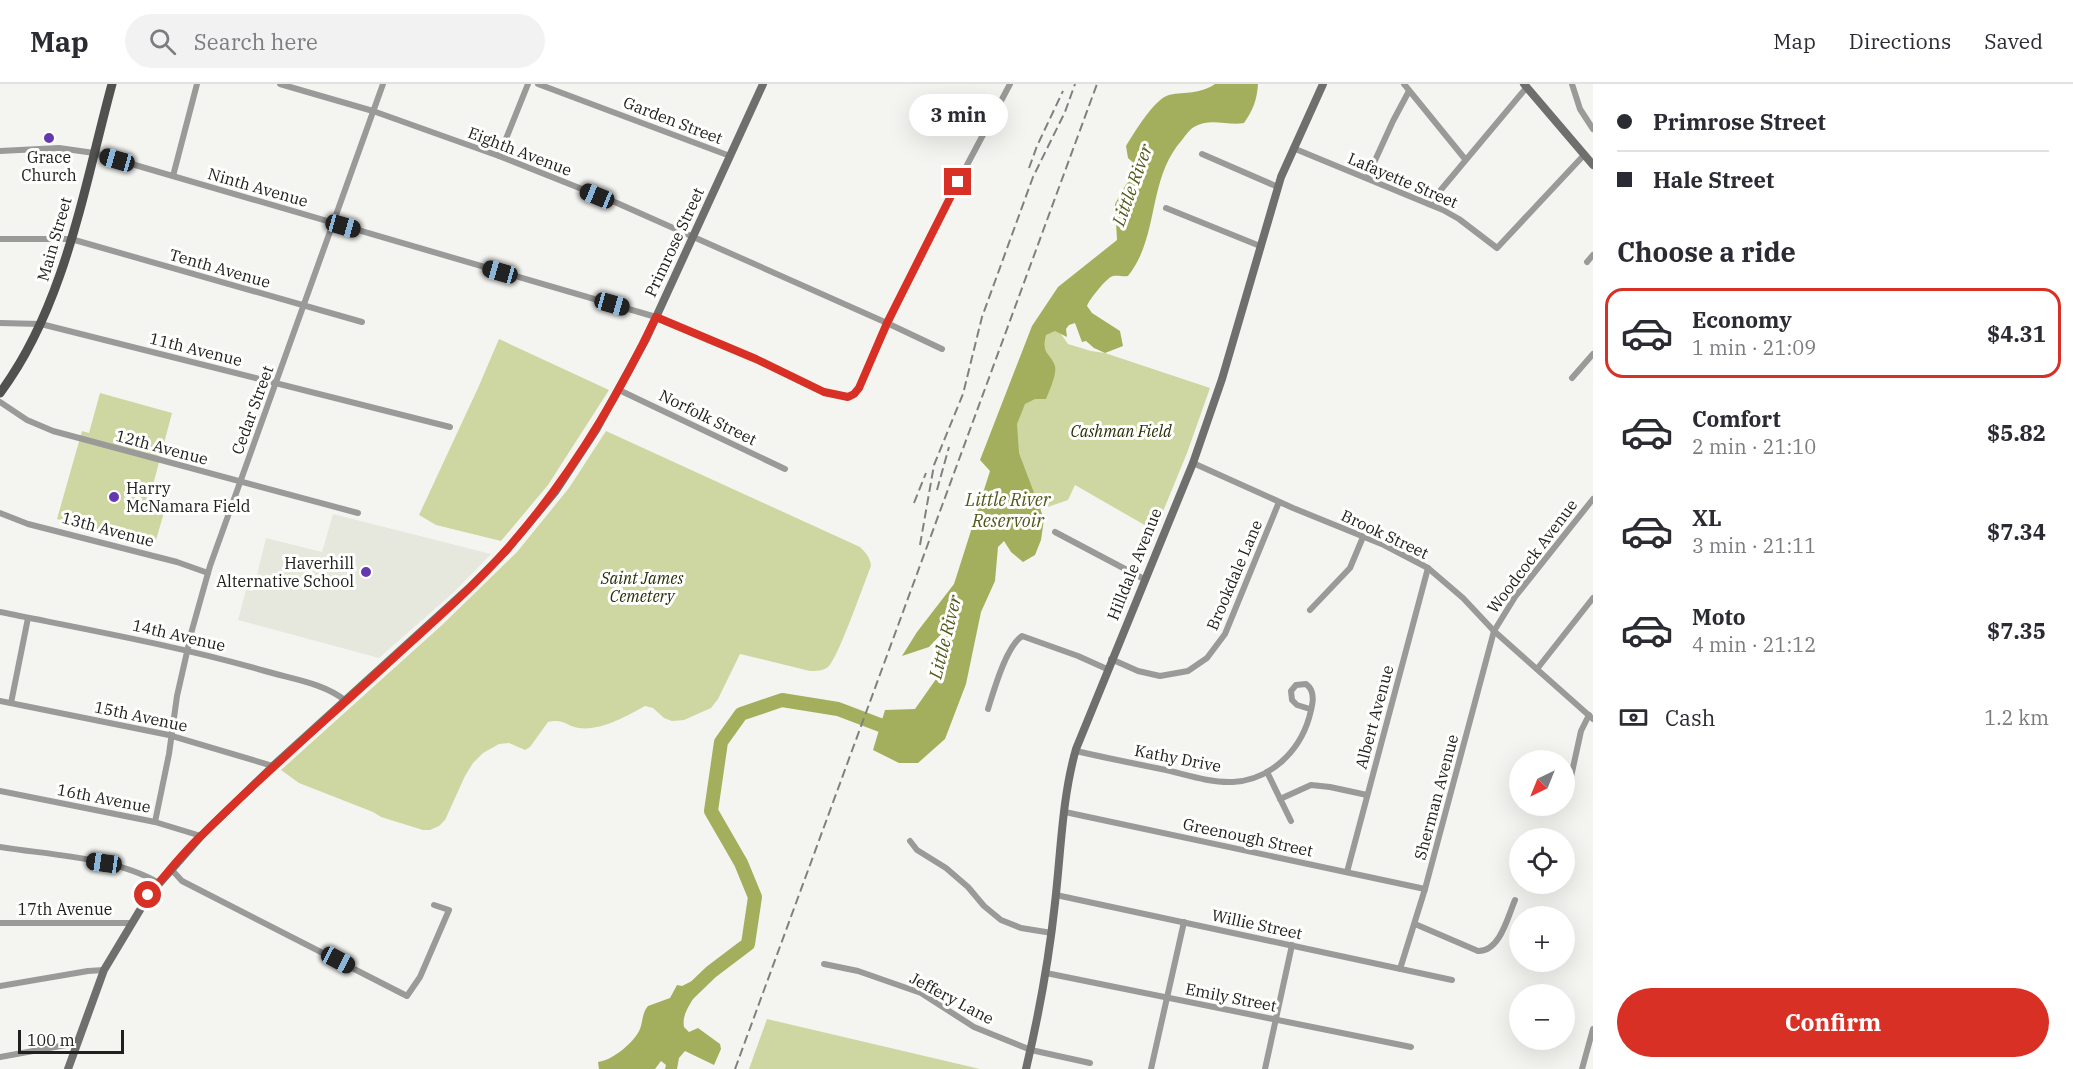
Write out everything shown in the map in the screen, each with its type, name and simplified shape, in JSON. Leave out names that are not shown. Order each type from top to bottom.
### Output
[{"type":"main road","name":"Main Street","points":[[0,393],[23,360],[55,290],[71,239],[112,84]]},
{"type":"main road","name":"Primrose Street","points":[[68,1069],[104,970],[148,895],[201,836],[273,766],[452,605],[506,551],[555,492],[619,390],[656,317],[762,84]]},
{"type":"main road","name":"Hilldale Avenue","points":[[1026,1069],[1046,973],[1065,812],[1076,751],[1111,659],[1193,463],[1220,387],[1278,187],[1293,148],[1323,84]]},
{"type":"main road","points":[[1526,86],[1593,165]]},
{"type":"street","points":[[173,176],[197,84]]},
{"type":"street","name":"Eighth Avenue","points":[[280,84],[373,111],[499,156],[616,203],[942,349]]},
{"type":"street","name":"Cedar Street","points":[[155,822],[172,736],[177,696],[208,573],[383,84]]},
{"type":"street","points":[[499,156],[528,84]]},
{"type":"street","name":"Garden Street","points":[[538,84],[730,156]]},
{"type":"street","points":[[887,323],[1010,84]]},
{"type":"street","points":[[1404,84],[1465,159]]},
{"type":"street","points":[[1572,84],[1580,109],[1593,129]]},
{"type":"street","points":[[1428,204],[1526,86]]},
{"type":"street","points":[[1367,178],[1409,91]]},
{"type":"street","name":"Ninth Avenue","points":[[0,151],[59,148],[94,153],[656,317],[756,359],[824,392],[848,397],[859,388],[887,323]]},
{"type":"street","name":"Lafayette Street","points":[[1293,148],[1459,219],[1497,248],[1584,155]]},
{"type":"street","points":[[1202,154],[1278,187]]},
{"type":"street","points":[[1166,208],[1260,246]]},
{"type":"street","name":"Tenth Avenue","points":[[0,239],[71,239],[362,322]]},
{"type":"street","points":[[1587,262],[1593,255]]},
{"type":"street","name":"11th Avenue","points":[[0,323],[41,324],[450,427]]},
{"type":"street","points":[[1572,378],[1593,354]]},
{"type":"street","name":"Norfolk Street","points":[[619,390],[785,469]]},
{"type":"street","name":"12th Avenue","points":[[0,402],[27,420],[53,431],[358,513]]},
{"type":"street","name":"Brook Street","points":[[1193,463],[1428,568],[1463,598],[1494,631],[1591,717]]},
{"type":"street","name":"Woodcock Avenue","points":[[1494,631],[1515,597],[1593,499]]},
{"type":"street","name":"Brookdale Lane","points":[[1111,659],[1138,671],[1160,676],[1188,671],[1207,658],[1225,634],[1279,502]]},
{"type":"street","name":"13th Avenue","points":[[0,513],[28,524],[177,561],[208,573]]},
{"type":"street","points":[[1055,531],[1144,579]]},
{"type":"street","points":[[1310,610],[1350,568],[1363,537]]},
{"type":"street","name":"Albert Avenue","points":[[1347,872],[1428,568]]},
{"type":"street","points":[[1537,669],[1593,598]]},
{"type":"street","name":"14th Avenue","points":[[0,612],[187,650],[312,684],[334,692],[346,701]]},
{"type":"street","points":[[11,703],[28,618]]},
{"type":"street","name":"Sherman Avenue","points":[[1400,969],[1425,889],[1494,631]]},
{"type":"street","points":[[988,709],[1002,669],[1017,639],[1022,636],[1107,669]]},
{"type":"street","points":[[1306,684],[1312,689],[1311,709],[1297,705],[1292,700],[1291,691],[1296,685],[1306,684]]},
{"type":"street","name":"15th Avenue","points":[[0,701],[172,736],[273,766]]},
{"type":"street","name":"Kathy Drive","points":[[1076,751],[1222,782],[1241,781],[1267,772],[1284,760],[1302,735],[1311,709]]},
{"type":"street","points":[[1575,758],[1581,731],[1591,717]]},
{"type":"street","points":[[1267,772],[1290,821]]},
{"type":"street","points":[[1280,799],[1311,785],[1367,795]]},
{"type":"street","name":"16th Avenue","points":[[0,791],[155,822],[201,836]]},
{"type":"street","name":"Greenough Street","points":[[1065,812],[1425,889]]},
{"type":"street","points":[[910,841],[919,852],[946,868],[968,887],[984,906],[1001,920],[1021,928],[1052,933]]},
{"type":"street","points":[[0,847],[104,863],[140,872],[159,883]]},
{"type":"street","points":[[171,869],[182,881],[406,996],[420,977],[448,910],[434,905]]},
{"type":"street","name":"Willie Street","points":[[1056,895],[1452,980]]},
{"type":"street","points":[[1415,924],[1478,951],[1485,951],[1495,944],[1515,900]]},
{"type":"street","points":[[1151,1069],[1184,922]]},
{"type":"street","name":"17th Avenue","points":[[0,923],[130,923]]},
{"type":"street","points":[[1265,1069],[1292,945]]},
{"type":"street","name":"Jeffery Lane","points":[[824,964],[858,971],[921,993],[974,1027],[1030,1050],[1090,1063]]},
{"type":"street","points":[[0,986],[104,970]]},
{"type":"street","name":"Emily Street","points":[[1046,973],[1411,1047]]},
{"type":"street","points":[[1582,1069],[1593,1029]]},
{"type":"street","points":[[0,1057],[77,1043]]},
{"type":"shaded area","name":"Haverhill Alternative School","points":[[333,514],[491,554],[454,592],[379,658],[238,620],[246,590],[253,591],[266,538],[322,552]]},
{"type":"green space","name":"Cashman Field","points":[[1056,327],[1068,344],[1105,353],[1210,388],[1187,453],[1155,531],[1075,485],[1068,500],[1036,511],[1023,488],[1014,428],[1039,347],[1047,330]]},
{"type":"green space","points":[[499,339],[609,390],[548,485],[501,541],[436,525],[419,515]]},
{"type":"green space","points":[[100,393],[172,413],[148,504],[165,509],[154,547],[57,519],[82,431],[89,433]]},
{"type":"green space","name":"Saint James Cemetery","points":[[606,431],[860,547],[864,551],[871,566],[844,636],[828,667],[810,671],[740,654],[718,699],[711,708],[684,720],[672,721],[664,718],[653,708],[645,706],[614,722],[596,727],[579,728],[561,722],[548,722],[530,747],[525,750],[509,743],[499,744],[483,753],[465,776],[445,820],[430,830],[381,817],[299,783],[281,770],[442,625],[517,552],[569,488]]},
{"type":"green space","points":[[767,1019],[980,1069],[749,1069]]},
{"type":"water","name":"Little River Reservoir","points":[[1215,84],[1258,84],[1256,100],[1250,114],[1244,123],[1200,124],[1188,133],[1171,155],[1163,172],[1150,226],[1138,260],[1128,276],[1113,276],[1107,280],[1087,306],[1092,313],[1120,331],[1123,346],[1105,353],[1094,348],[1086,341],[1082,342],[1075,323],[1066,329],[1067,337],[1055,331],[1046,335],[1045,350],[1053,361],[1055,374],[1046,399],[1035,399],[1025,404],[1017,424],[1019,453],[1044,519],[1041,540],[1035,555],[1023,562],[1011,552],[1004,541],[998,547],[995,581],[981,612],[966,684],[945,739],[918,763],[899,763],[873,750],[885,710],[915,709],[941,672],[947,628],[929,647],[902,656],[917,632],[954,584],[990,471],[980,460],[1032,326],[1058,287],[1117,240],[1115,204],[1125,186],[1138,171],[1137,166],[1128,158],[1126,146],[1145,117],[1158,102],[1169,95],[1198,91]]},
{"type":"water","points":[[692,981],[698,985],[697,991],[687,1010],[684,1027],[689,1032],[698,1028],[720,1044],[721,1049],[714,1065],[685,1051],[679,1058],[677,1069],[665,1069],[666,1065],[661,1061],[655,1069],[599,1069],[598,1062],[615,1055],[633,1040],[640,1029],[648,1006],[670,998],[677,985],[682,986]]},
{"type":"waterway","name":"Little River","points":[[684,998],[711,972],[748,944],[755,897],[741,863],[711,811],[721,742],[741,714],[782,700],[838,709],[896,731]]},
{"type":"railway","points":[[920,545],[934,465],[963,394],[982,317],[1033,177],[1065,112],[1075,84]]},
{"type":"railway","points":[[735,1069],[1097,84]]},
{"type":"railway","points":[[1029,168],[1063,91]]},
{"type":"railway","points":[[937,490],[949,447]]},
{"type":"railway","points":[[914,503],[926,473]]},
{"type":"place","name":"Grace Church","points":[[49,138]]},
{"type":"place","name":"Harry McNamara Field","points":[[114,497]]},
{"type":"place","name":"Haverhill Alternative School","points":[[366,572]]},
{"type":"route","points":[[148,895],[201,836],[273,766],[452,605],[506,551],[555,492],[581,454],[607,411],[656,317],[756,359],[824,392],[848,397],[859,388],[887,323],[958,182]]}]
